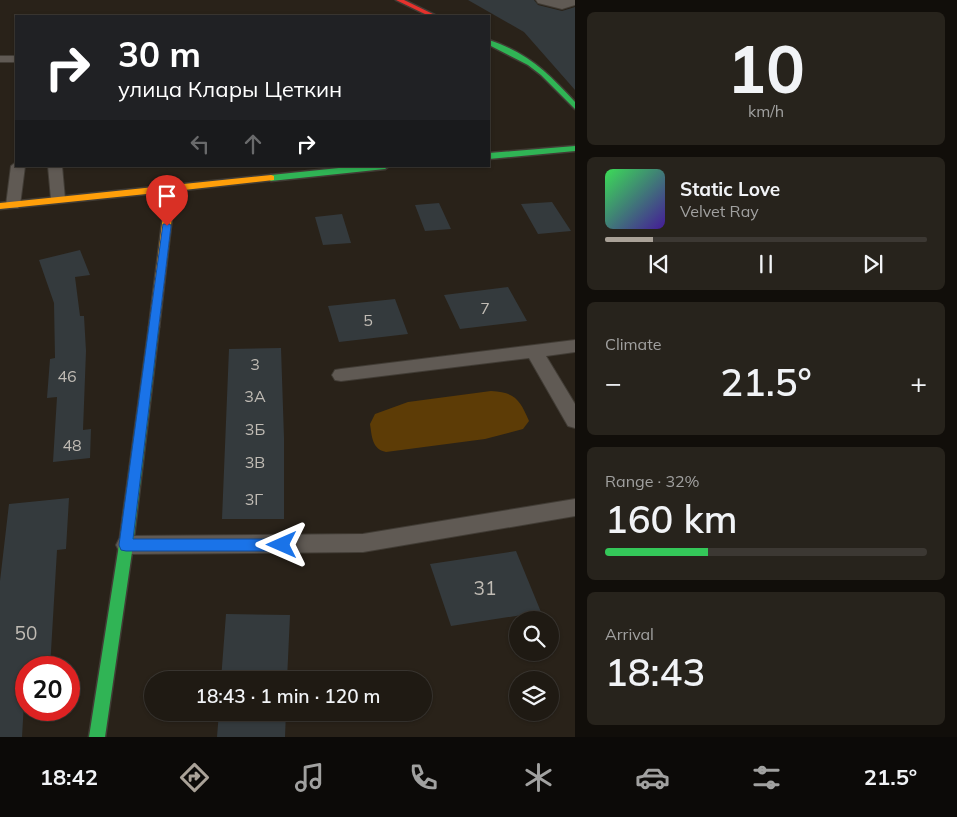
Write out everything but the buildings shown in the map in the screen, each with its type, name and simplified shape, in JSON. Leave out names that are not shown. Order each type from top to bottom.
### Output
[{"type":"street","points":[[400,0],[432,15]]},
{"type":"street","points":[[544,0],[562,4],[574,0]]},
{"type":"street","points":[[490,42],[531,62],[544,73],[574,107]]},
{"type":"street","points":[[490,156],[574,148]]},
{"type":"street","points":[[6,205],[366,167]]},
{"type":"street","points":[[97,737],[126,545],[171,189]]},
{"type":"lane","points":[[0,60],[15,59]]},
{"type":"lane","points":[[6,205],[18,167]]},
{"type":"lane","points":[[55,167],[58,199]]},
{"type":"lane","points":[[341,375],[574,346]]},
{"type":"lane","points":[[534,351],[574,421]]},
{"type":"lane","points":[[126,545],[363,543],[574,507]]},
{"type":"shaded area","points":[[491,391],[506,393],[516,399],[529,421],[523,429],[485,439],[386,452],[375,445],[370,424],[375,414],[408,402]]},
{"type":"traffic: fast","points":[[490,42],[531,63],[544,73],[575,107]]},
{"type":"traffic: fast","points":[[490,156],[575,148]]},
{"type":"traffic: fast","points":[[271,178],[376,167]]},
{"type":"traffic: fast","points":[[97,737],[126,545],[154,327]]},
{"type":"traffic: slow","points":[[0,206],[271,178]]},
{"type":"traffic: slow","points":[[154,327],[171,189]]},
{"type":"traffic: jam","points":[[399,0],[432,15]]},
{"type":"route","points":[[167,226],[126,545],[282,545]]}]
